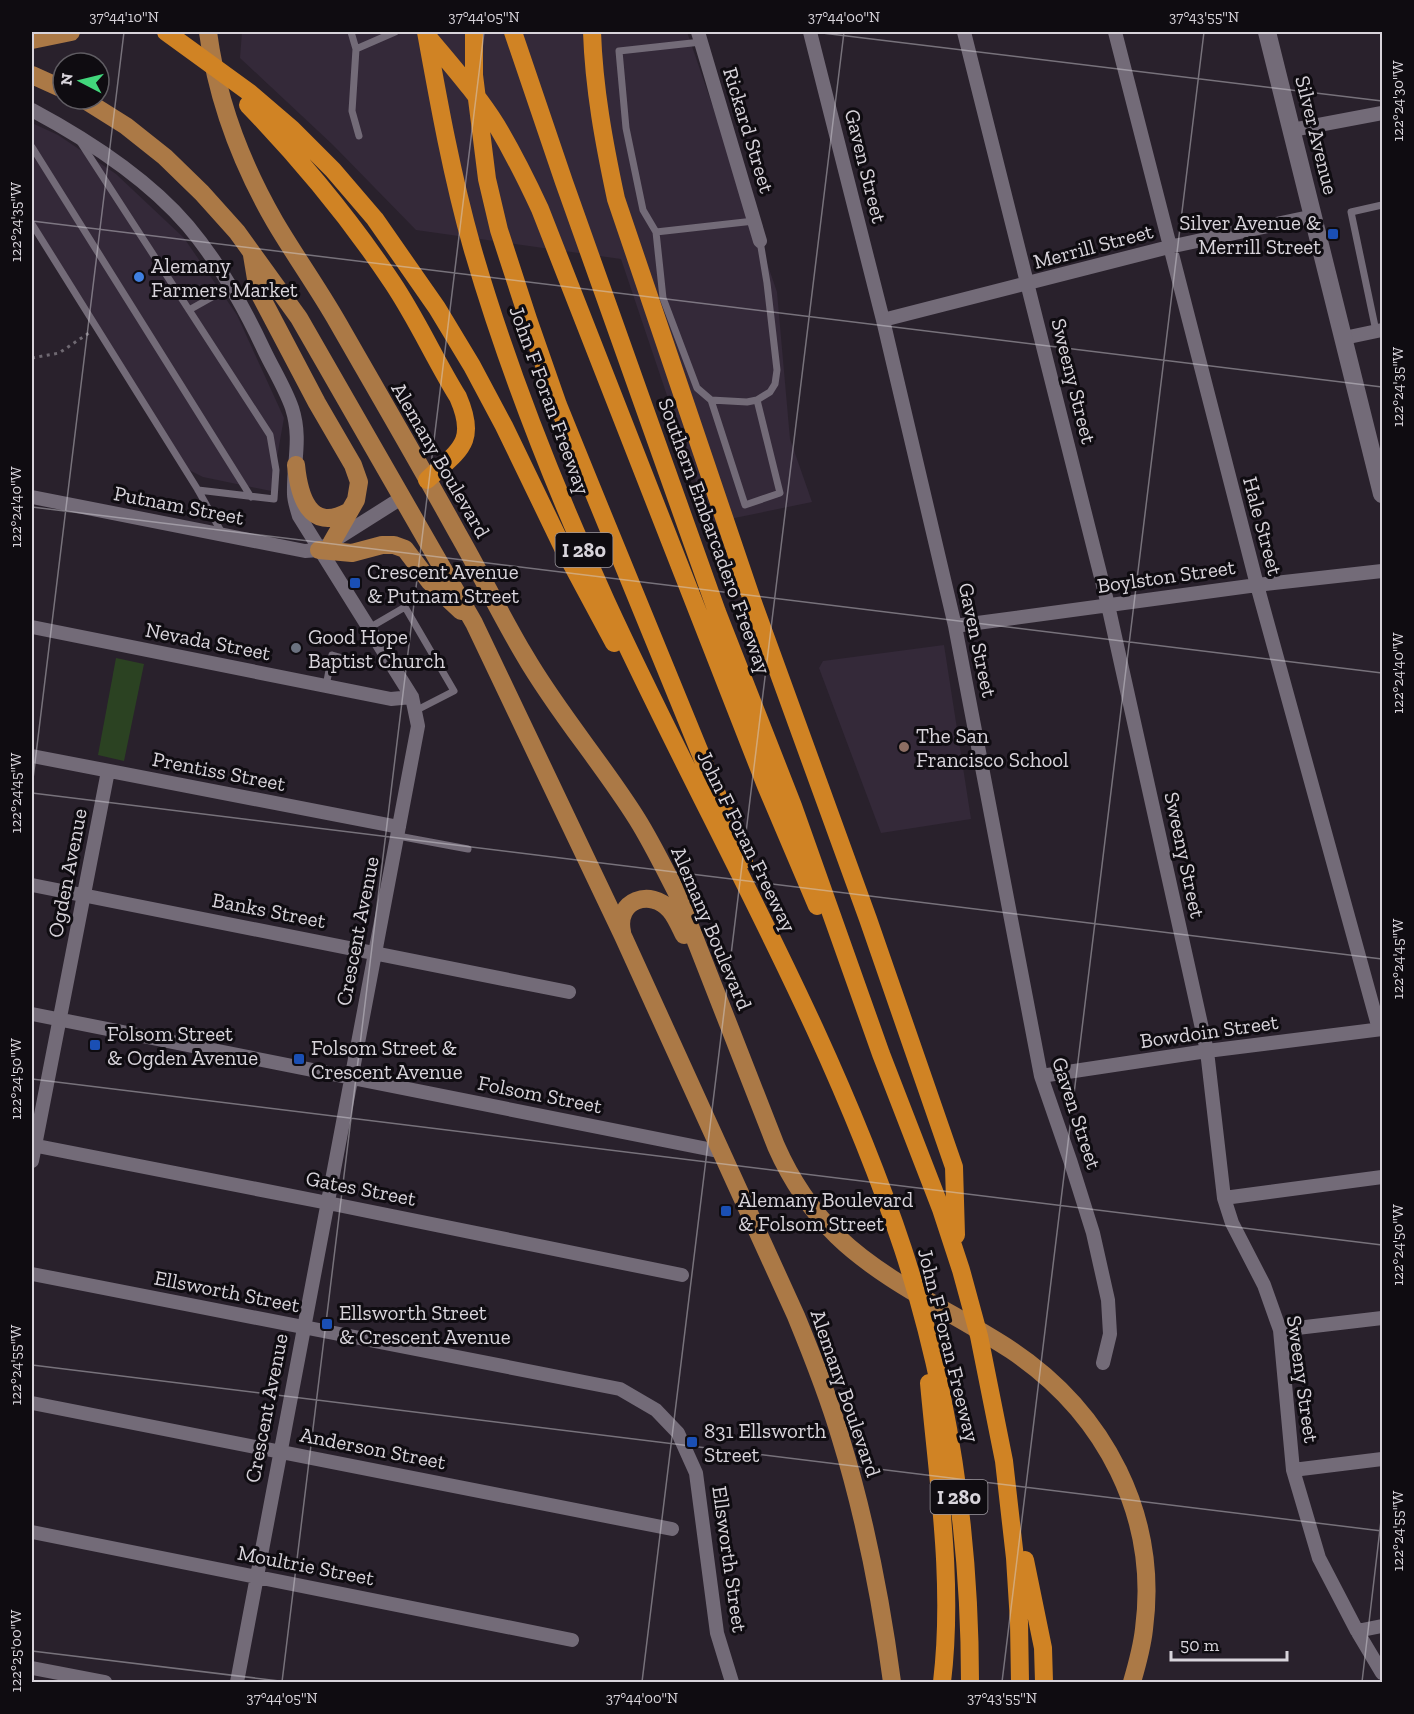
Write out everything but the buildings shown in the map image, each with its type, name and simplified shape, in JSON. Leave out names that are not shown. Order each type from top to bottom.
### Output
[{"type":"highway","points":[[166,32],[250,93],[292,129],[333,170],[375,219],[437,308],[483,386],[578,577],[724,844]]},
{"type":"highway","points":[[425,32],[496,125],[540,209],[778,817],[881,1054]]},
{"type":"highway","name":"John F Foran Freeway","points":[[425,32],[472,244],[512,367],[564,503],[624,639],[814,1029],[880,1186],[903,1250],[922,1315],[946,1416],[957,1483],[968,1585],[970,1683]]},
{"type":"highway","points":[[474,32],[474,75],[487,180],[499,230],[547,373],[582,465],[814,1029]]},
{"type":"highway","name":"Southern Embarcadero Freeway","points":[[513,32],[717,612],[793,806],[881,1054]]},
{"type":"highway","points":[[592,32],[594,72],[616,199],[751,597],[872,930],[954,1167],[956,1254]]},
{"type":"highway","points":[[206,61],[283,141],[326,192],[393,284],[458,397],[468,428],[465,442],[427,480]]},
{"type":"highway","name":"John F Foran Freeway","points":[[881,1054],[922,1157],[956,1254],[979,1336],[1004,1461],[1015,1558],[1020,1683]]},
{"type":"highway","points":[[922,1315],[945,1559],[946,1613],[942,1683]]},
{"type":"highway","points":[[1004,1461],[1043,1648],[1044,1683]]},
{"type":"main road","points":[[32,40],[71,32]]},
{"type":"main road","name":"Alemany Boulevard","points":[[208,32],[222,104],[259,194],[321,294],[458,532],[524,655],[636,818],[657,855],[677,893],[787,1171],[819,1217],[838,1237],[873,1264],[1033,1366],[1076,1406],[1096,1431],[1116,1466],[1134,1509],[1142,1540],[1146,1598],[1144,1629],[1132,1683]]},
{"type":"main road","name":"Silver Avenue","points":[[1268,32],[1383,494]]},
{"type":"main road","points":[[32,75],[51,84]]},
{"type":"main road","name":"Alemany Boulevard","points":[[102,111],[126,126],[165,157],[202,193],[251,250],[299,318],[474,623],[723,1152],[796,1316],[819,1374],[858,1500],[873,1564],[892,1683]]},
{"type":"main road","points":[[251,250],[258,291],[317,403],[353,465],[359,482],[356,500],[326,546],[352,553],[382,545],[394,545],[405,549],[430,582],[474,623]]},
{"type":"main road","points":[[296,465],[302,498],[307,506],[322,517],[333,518],[348,512]]},
{"type":"main road","points":[[403,497],[427,480]]},
{"type":"main road","points":[[623,936],[621,915],[626,906],[635,900],[648,899],[660,903],[670,910],[715,988]]},
{"type":"street","name":"Gaven Street","points":[[810,32],[883,320],[956,626],[1041,1076],[1093,1233],[1108,1300],[1110,1334],[1103,1363]]},
{"type":"street","name":"Sweeny Street","points":[[964,32],[1108,605],[1207,1051],[1224,1197],[1232,1223],[1264,1285],[1280,1330],[1293,1470],[1319,1558],[1357,1631],[1383,1673]]},
{"type":"street","name":"Hale Street","points":[[1115,32],[1257,585],[1381,1029]]},
{"type":"street","name":"Rickard Street","points":[[699,37],[760,241]]},
{"type":"street","points":[[32,110],[73,132],[150,188],[188,226],[247,313],[292,408],[297,430],[294,495],[299,516],[326,546],[368,628],[413,704]]},
{"type":"street","points":[[1292,130],[1383,113]]},
{"type":"street","name":"Merrill Street","points":[[883,320],[1169,247],[1314,216]]},
{"type":"street","points":[[1344,338],[1379,330]]},
{"type":"street","name":"Putnam Street","points":[[32,497],[305,551],[326,546]]},
{"type":"street","points":[[326,546],[403,497]]},
{"type":"street","name":"Boylston Street","points":[[956,626],[1257,585],[1383,571]]},
{"type":"street","name":"Nevada Street","points":[[32,627],[413,704]]},
{"type":"street","name":"Crescent Avenue","points":[[237,1683],[418,726],[413,704]]},
{"type":"street","name":"Prentiss Street","points":[[32,756],[398,832]]},
{"type":"street","name":"Ogden Avenue","points":[[32,1161],[33,1145],[60,1020],[108,771]]},
{"type":"street","name":"Banks Street","points":[[32,885],[569,992]]},
{"type":"street","name":"Folsom Street","points":[[32,1014],[723,1152]]},
{"type":"street","name":"Bowdoin Street","points":[[1041,1076],[1207,1051],[1381,1029]]},
{"type":"street","name":"Gates Street","points":[[33,1145],[682,1275]]},
{"type":"street","points":[[1224,1197],[1383,1177]]},
{"type":"street","name":"Ellsworth Street","points":[[32,1274],[620,1389],[656,1410],[678,1433],[696,1473],[717,1633],[732,1683]]},
{"type":"street","points":[[1280,1330],[1383,1318]]},
{"type":"street","name":"Anderson Street","points":[[32,1403],[672,1529]]},
{"type":"street","points":[[1293,1470],[1383,1459]]},
{"type":"street","name":"Moultrie Street","points":[[32,1532],[572,1640]]},
{"type":"street","points":[[1357,1631],[1383,1626]]},
{"type":"street","points":[[32,1668],[53,1678],[105,1683]]},
{"type":"lane","points":[[351,32],[356,49],[352,111],[358,136]]},
{"type":"lane","points":[[356,49],[395,32]]},
{"type":"lane","points":[[699,37],[619,51],[626,128],[643,210],[656,232],[663,298],[697,388],[711,400],[745,505],[780,493],[757,400]]},
{"type":"lane","points":[[73,132],[270,435],[276,470],[274,499],[198,490]]},
{"type":"lane","points":[[32,147],[251,496]]},
{"type":"lane","points":[[1379,330],[1351,212],[1383,206]]},
{"type":"lane","points":[[656,232],[754,221]]},
{"type":"lane","points":[[32,224],[224,535]]},
{"type":"lane","points":[[711,400],[747,402],[757,400],[770,392],[775,384],[777,370],[760,241]]},
{"type":"lane","points":[[189,310],[230,287]]},
{"type":"lane","points":[[368,628],[405,607],[454,691],[413,704]]},
{"type":"lane","points":[[326,686],[332,655],[361,663]]},
{"type":"lane","points":[[398,832],[468,849]]},
{"type":"path","points":[[32,358],[59,353],[97,328]]},
{"type":"shaded area","points":[[242,32],[687,32],[777,292],[790,439],[812,502],[710,523],[621,259],[416,230],[333,145],[240,58]]},
{"type":"shaded area","name":"Alemany Farmers Market","points":[[32,123],[58,135],[116,174],[184,238],[237,315],[284,418],[271,491],[203,477],[187,469],[32,218]]},
{"type":"shaded area","name":"The San Francisco School","points":[[944,645],[971,819],[881,833],[819,668],[823,661]]},
{"type":"green space","points":[[116,658],[144,664],[124,761],[98,755]]},
{"type":"place","name":"Silver Avenue & Merrill Street","points":[[1333,234]]},
{"type":"place","name":"Alemany Farmers Market","points":[[139,277]]},
{"type":"place","name":"Crescent Avenue & Putnam Street","points":[[355,583]]},
{"type":"place","name":"Good Hope Baptist Church","points":[[296,648]]},
{"type":"place","name":"The San Francisco School","points":[[904,747]]},
{"type":"place","name":"Folsom Street & Ogden Avenue","points":[[95,1045]]},
{"type":"place","name":"Folsom Street & Crescent Avenue","points":[[299,1059]]},
{"type":"place","name":"Alemany Boulevard & Folsom Street","points":[[726,1211]]},
{"type":"place","name":"Ellsworth Street & Crescent Avenue","points":[[327,1324]]},
{"type":"place","name":"831 Ellsworth Street","points":[[692,1442]]}]
